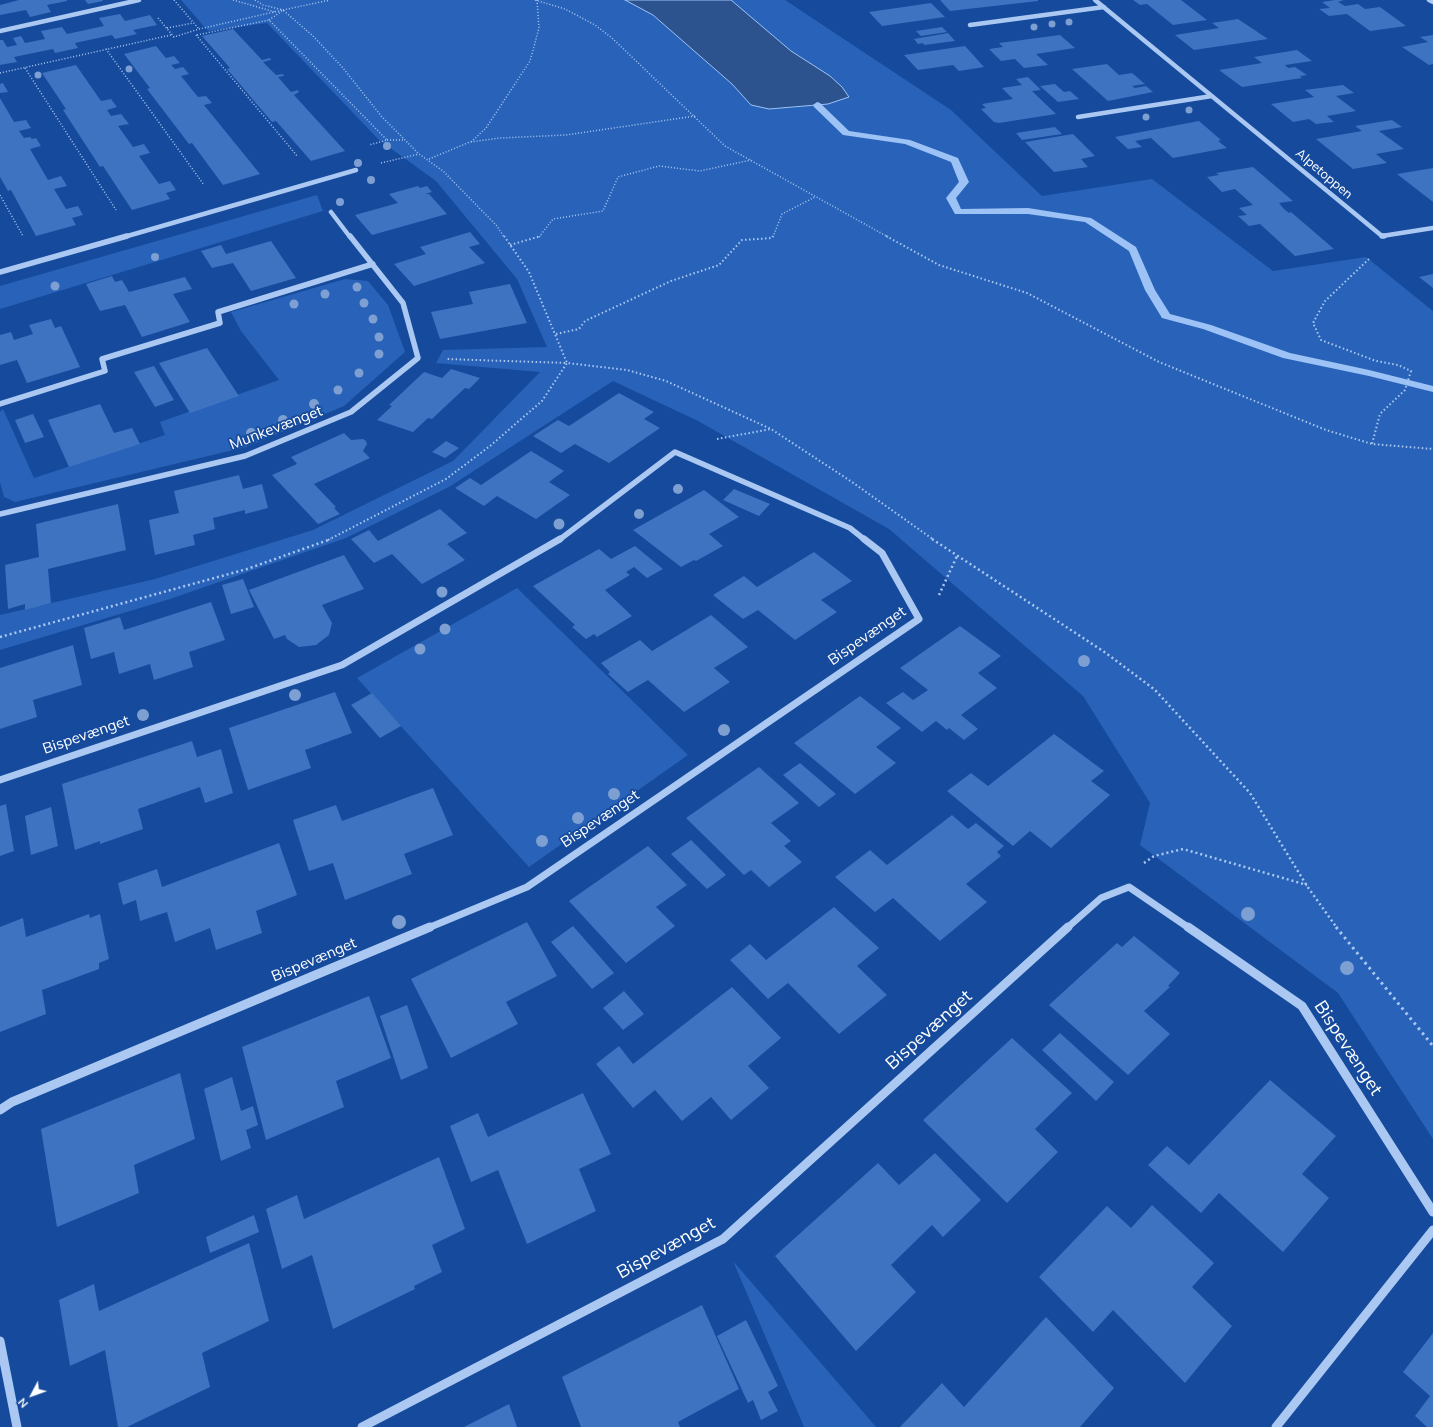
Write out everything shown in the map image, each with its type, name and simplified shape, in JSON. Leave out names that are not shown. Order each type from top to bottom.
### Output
[{"type":"street","points":[[0,31],[139,0]]},
{"type":"street","name":"Alpetoppen","points":[[1095,0],[1382,236],[1433,228]]},
{"type":"street","points":[[1429,0],[1433,2]]},
{"type":"street","points":[[970,25],[1104,7]]},
{"type":"street","points":[[1078,117],[1212,96]]},
{"type":"street","points":[[0,272],[356,170]]},
{"type":"street","points":[[330,212],[403,303],[418,358]]},
{"type":"street","points":[[0,404],[105,371],[102,359],[220,323],[218,312],[372,264]]},
{"type":"street","name":"Munkevænget","points":[[0,514],[245,456],[351,412],[418,358]]},
{"type":"street","name":"Bispevænget","points":[[0,780],[342,665],[553,544],[676,452],[850,528],[882,553],[919,619],[528,887],[12,1102],[0,1110]]},
{"type":"street","name":"Bispevænget","points":[[362,1427],[723,1239],[1101,898],[1129,886],[1302,1006],[1433,1212]]},
{"type":"street","points":[[1276,1427],[1433,1230]]},
{"type":"street","points":[[0,1341],[17,1427]]},
{"type":"path","points":[[174,0],[199,29]]},
{"type":"path","points":[[233,0],[276,12]]},
{"type":"path","points":[[255,0],[263,5],[283,10],[313,36],[338,63],[382,117],[419,154],[443,171],[497,226],[529,272],[567,363]]},
{"type":"path","points":[[0,73],[171,35],[174,37],[194,32],[199,29],[330,0]]},
{"type":"path","points":[[470,142],[486,128],[530,61],[539,28],[536,0],[565,9],[595,25],[612,38],[725,146],[939,265],[1027,293],[1159,362],[1326,430],[1372,444],[1433,449]]},
{"type":"path","points":[[197,35],[269,20],[283,10]]},
{"type":"path","points":[[269,20],[387,140]]},
{"type":"path","points":[[166,28],[193,23]]},
{"type":"path","points":[[194,32],[318,180]]},
{"type":"path","points":[[106,49],[221,208]]},
{"type":"path","points":[[25,68],[132,234]]},
{"type":"path","points":[[429,160],[470,142],[500,138],[566,135],[695,116]]},
{"type":"path","points":[[366,146],[387,140],[405,140]]},
{"type":"path","points":[[356,170],[419,154]]},
{"type":"path","points":[[510,245],[541,236],[553,220],[603,211],[618,177],[659,166],[700,171],[751,160]]},
{"type":"path","points":[[0,195],[37,261]]},
{"type":"path","points":[[556,334],[579,329],[585,321],[672,281],[718,265],[742,240],[772,238],[782,214],[815,197]]},
{"type":"path","points":[[1372,444],[1380,414],[1405,390],[1411,371],[1398,365],[1376,361],[1321,340],[1313,323],[1325,301],[1373,255]]},
{"type":"path","points":[[418,358],[567,363],[627,370],[666,381],[771,429],[852,482],[957,556],[1106,653],[1155,690],[1250,793],[1307,886],[1335,926],[1433,1046]]},
{"type":"path","points":[[0,637],[247,569],[335,537],[446,479],[490,446],[542,401],[567,363]]},
{"type":"path","points":[[676,452],[699,442],[771,429]]},
{"type":"path","points":[[919,619],[938,596],[957,556]]},
{"type":"path","points":[[1129,886],[1138,868],[1154,856],[1183,849],[1307,886]]},
{"type":"shaded area","points":[[181,0],[785,0],[951,110],[1042,196],[1152,179],[1273,271],[1366,257],[1433,311],[1433,1139],[1338,993],[1140,845],[1150,803],[1083,696],[889,529],[698,421],[613,381],[449,487],[346,538],[170,599],[0,650],[0,615],[155,579],[313,530],[453,461],[540,372],[436,363],[443,350],[547,347],[517,279],[436,181],[379,140],[267,23],[208,31]]},
{"type":"shaded area","points":[[625,0],[731,0],[791,51],[830,76],[842,87],[849,97],[828,104],[769,109],[751,105],[732,84],[653,15]]},
{"type":"shaded area","points":[[317,195],[323,211],[0,309],[0,286]]},
{"type":"shaded area","points":[[345,279],[368,281],[388,305],[405,352],[344,406],[246,447],[15,502],[4,497],[0,482],[0,412],[3,409],[34,478],[165,435],[160,422],[279,380],[241,331],[231,312]]},
{"type":"shaded area","points":[[517,588],[688,755],[529,867],[357,678]]},
{"type":"shaded area","points":[[733,1261],[876,1427],[804,1427]]},
{"type":"building","points":[[19,0],[67,1],[47,5],[51,12],[30,17],[26,10],[0,15],[0,5]]},
{"type":"building","points":[[85,0],[102,0],[103,1],[88,4]]},
{"type":"building","points":[[940,0],[1038,0],[1038,1],[950,11]]},
{"type":"building","points":[[1133,0],[1181,0],[1207,20],[1173,25],[1147,4],[1140,5]]},
{"type":"building","points":[[1344,0],[1338,2],[1345,6],[1358,4],[1365,9],[1380,7],[1406,26],[1370,31],[1347,14],[1329,16],[1319,9],[1330,8],[1322,2]]},
{"type":"building","points":[[931,3],[945,17],[882,26],[869,12]]},
{"type":"building","points":[[120,14],[125,21],[150,15],[157,25],[133,30],[137,34],[115,39],[112,35],[75,43],[78,48],[55,53],[53,49],[14,57],[17,62],[0,65],[0,40],[3,40],[7,47],[17,45],[13,38],[21,36],[25,43],[45,39],[41,31],[62,27],[67,34],[104,26],[99,18]]},
{"type":"building","points":[[1238,19],[1268,39],[1194,50],[1175,35],[1219,28],[1212,23]]},
{"type":"building","points":[[942,27],[947,32],[921,36],[916,31]]},
{"type":"building","points":[[233,29],[262,60],[270,58],[271,60],[263,62],[276,75],[283,74],[284,76],[278,77],[291,92],[298,90],[299,92],[294,95],[345,151],[311,161],[276,121],[272,122],[227,69],[230,68],[202,36]]},
{"type":"building","points":[[948,33],[955,41],[924,45],[923,43],[918,44],[914,39]]},
{"type":"building","points":[[1060,35],[1075,48],[1036,54],[1048,65],[1024,68],[1015,59],[1001,61],[989,49],[1003,47],[999,43]]},
{"type":"building","points":[[1433,35],[1433,64],[1429,65],[1402,47],[1428,42],[1420,37]]},
{"type":"building","points":[[156,46],[166,58],[174,56],[180,63],[171,65],[175,69],[183,67],[189,74],[181,76],[198,97],[206,96],[212,103],[204,105],[260,174],[223,185],[192,143],[189,144],[147,89],[150,88],[124,54]]},
{"type":"building","points":[[965,46],[984,67],[959,71],[953,65],[918,70],[904,55]]},
{"type":"building","points":[[1297,50],[1312,61],[1285,65],[1288,68],[1295,67],[1307,75],[1300,76],[1302,78],[1242,87],[1219,70],[1262,63],[1254,57]]},
{"type":"building","points":[[1107,64],[1119,75],[1132,73],[1145,84],[1132,86],[1135,88],[1146,86],[1153,92],[1108,101],[1072,69]]},
{"type":"building","points":[[76,65],[101,101],[111,99],[117,107],[107,110],[111,116],[121,114],[129,124],[118,126],[133,147],[144,144],[150,153],[139,156],[159,184],[170,181],[176,190],[166,193],[170,199],[132,210],[103,166],[100,167],[63,110],[66,109],[42,73]]},
{"type":"building","points":[[1028,77],[1041,90],[1032,91],[1056,114],[999,123],[994,122],[981,109],[986,108],[982,104],[1013,99],[1002,88],[1022,85],[1016,79]]},
{"type":"building","points":[[3,83],[8,92],[0,93],[0,84]]},
{"type":"building","points":[[1055,84],[1064,92],[1070,91],[1079,99],[1058,102],[1040,86]]},
{"type":"building","points":[[1343,85],[1354,93],[1336,96],[1356,111],[1327,116],[1334,122],[1316,124],[1309,119],[1293,122],[1271,104],[1314,97],[1305,90]]},
{"type":"building","points":[[0,98],[14,122],[26,120],[31,128],[19,131],[24,138],[36,138],[41,146],[30,149],[48,180],[61,176],[67,186],[54,189],[66,209],[78,206],[83,215],[72,218],[76,225],[36,236],[11,190],[8,191],[0,177]]},
{"type":"building","points":[[1392,120],[1402,127],[1379,131],[1404,149],[1376,154],[1387,163],[1353,169],[1316,139],[1362,131],[1355,126]]},
{"type":"building","points":[[1199,121],[1221,140],[1218,141],[1227,148],[1173,158],[1151,138],[1135,141],[1142,147],[1128,149],[1115,137]]},
{"type":"building","points":[[1055,127],[1062,134],[1022,140],[1016,133]]},
{"type":"building","points":[[1073,134],[1095,156],[1081,159],[1088,167],[1054,172],[1025,142]]},
{"type":"building","points":[[1253,167],[1293,201],[1279,203],[1284,209],[1289,213],[1291,212],[1334,249],[1295,256],[1260,224],[1249,226],[1238,216],[1247,215],[1239,208],[1253,205],[1235,189],[1222,192],[1207,177],[1219,175],[1216,173]]},
{"type":"building","points":[[1433,168],[1433,202],[1397,174]]},
{"type":"building","points":[[418,186],[420,188],[427,186],[432,192],[425,194],[429,194],[447,214],[372,235],[355,215],[398,203],[389,194]]},
{"type":"building","points":[[470,232],[480,244],[469,247],[485,263],[414,286],[394,264],[426,254],[420,247]]},
{"type":"building","points":[[271,241],[296,278],[251,291],[233,263],[212,268],[201,251],[221,245],[226,254]]},
{"type":"building","points":[[1433,274],[1433,288],[1419,277]]},
{"type":"building","points":[[112,276],[115,282],[122,280],[129,292],[185,277],[192,289],[173,294],[190,322],[142,337],[125,305],[100,311],[86,284]]},
{"type":"building","points":[[510,284],[527,323],[440,339],[431,312],[473,304],[469,292]]},
{"type":"building","points":[[51,319],[55,328],[61,326],[80,367],[27,383],[17,360],[0,365],[0,335],[11,332],[14,340],[33,334],[29,325]]},
{"type":"building","points":[[207,348],[239,396],[190,413],[159,363]]},
{"type":"building","points":[[154,366],[174,400],[155,407],[134,372]]},
{"type":"building","points":[[451,369],[480,378],[469,389],[465,388],[432,419],[428,418],[413,432],[377,420],[392,406],[389,405],[424,372],[442,378]]},
{"type":"building","points":[[619,393],[654,412],[644,419],[660,428],[609,463],[575,444],[561,453],[533,436],[558,420],[569,426]]},
{"type":"building","points":[[100,404],[114,433],[132,428],[140,444],[69,467],[48,420]]},
{"type":"building","points":[[33,414],[44,437],[25,443],[15,420]]},
{"type":"building","points":[[344,433],[351,440],[363,439],[366,441],[367,444],[363,451],[370,458],[314,484],[336,507],[334,508],[340,514],[318,524],[272,475],[297,464],[291,457]]},
{"type":"building","points":[[446,441],[459,448],[445,458],[432,452]]},
{"type":"building","points":[[531,451],[564,471],[549,482],[570,495],[536,519],[497,496],[484,506],[455,488],[470,478],[481,485]]},
{"type":"building","points":[[239,475],[243,489],[262,484],[268,508],[245,514],[245,510],[213,518],[215,529],[193,535],[195,545],[155,555],[149,520],[179,513],[174,491]]},
{"type":"building","points":[[734,489],[770,504],[759,516],[723,500]]},
{"type":"building","points":[[704,490],[739,517],[709,534],[723,546],[696,561],[694,560],[681,567],[633,530]]},
{"type":"building","points":[[118,504],[126,550],[48,569],[51,603],[25,610],[25,604],[8,609],[5,565],[39,557],[36,524]]},
{"type":"building","points":[[440,509],[467,533],[447,544],[465,560],[422,584],[392,554],[374,563],[351,539],[369,530],[378,541]]},
{"type":"building","points":[[635,546],[663,569],[647,578],[634,567],[626,572],[630,575],[605,590],[632,616],[597,637],[594,634],[586,639],[572,627],[575,625],[533,586],[599,549],[611,559]]},
{"type":"building","points":[[814,552],[852,581],[821,600],[837,612],[795,640],[758,610],[743,619],[713,595],[744,576],[757,587]]},
{"type":"building","points":[[344,555],[364,589],[322,605],[332,623],[329,635],[316,645],[299,647],[287,639],[285,635],[274,639],[249,590]]},
{"type":"building","points":[[243,579],[254,607],[231,614],[222,585]]},
{"type":"building","points":[[211,602],[225,640],[189,652],[193,667],[154,680],[150,664],[119,674],[114,652],[91,659],[84,628],[120,617],[124,630]]},
{"type":"building","points":[[711,615],[748,647],[714,668],[730,682],[684,712],[648,680],[628,692],[608,674],[610,672],[601,663],[640,640],[652,651]]},
{"type":"building","points":[[960,626],[1001,656],[978,673],[997,688],[961,715],[978,729],[964,740],[949,728],[947,730],[936,721],[922,732],[886,703],[903,692],[913,700],[928,690],[900,668]]},
{"type":"building","points":[[73,645],[82,685],[33,700],[37,717],[0,729],[0,668]]},
{"type":"building","points":[[335,692],[352,733],[305,750],[311,768],[248,790],[229,728]]},
{"type":"building","points":[[372,693],[401,726],[380,738],[351,705]]},
{"type":"building","points":[[860,696],[901,728],[876,747],[896,763],[855,794],[794,743]]},
{"type":"building","points":[[1054,734],[1104,771],[1091,781],[1110,795],[1051,848],[1030,831],[1013,846],[947,791],[971,773],[988,786]]},
{"type":"building","points":[[192,741],[197,757],[221,749],[233,793],[205,803],[200,787],[138,809],[143,829],[100,844],[100,841],[75,850],[62,784]]},
{"type":"building","points":[[800,763],[836,794],[819,807],[783,775]]},
{"type":"building","points":[[759,767],[799,803],[771,823],[791,841],[784,846],[802,862],[769,887],[751,870],[744,875],[686,818]]},
{"type":"building","points":[[433,788],[453,835],[404,854],[412,874],[345,900],[333,863],[309,871],[293,820],[336,805],[342,821]]},
{"type":"building","points":[[6,804],[14,851],[0,856],[0,806]]},
{"type":"building","points":[[51,807],[58,846],[31,855],[25,816]]},
{"type":"building","points":[[952,815],[968,829],[976,823],[1004,846],[997,852],[1001,856],[966,884],[987,902],[940,941],[893,898],[875,912],[835,877],[870,850],[887,865]]},
{"type":"building","points":[[691,840],[726,875],[707,889],[671,854]]},
{"type":"building","points":[[279,843],[297,895],[256,911],[262,933],[216,950],[210,928],[175,942],[167,912],[140,921],[136,900],[123,905],[118,883],[157,869],[162,887]]},
{"type":"building","points":[[648,846],[687,885],[656,907],[675,926],[626,963],[569,901]]},
{"type":"building","points":[[834,907],[879,948],[857,966],[887,995],[839,1034],[788,983],[768,999],[730,960],[750,944],[766,960]]},
{"type":"building","points":[[89,914],[90,918],[100,914],[109,959],[99,963],[99,969],[42,990],[46,1014],[0,1032],[0,927],[23,918],[26,937]]},
{"type":"building","points":[[527,922],[557,976],[506,1002],[518,1024],[451,1058],[411,979]]},
{"type":"building","points":[[573,926],[614,973],[592,989],[551,942]]},
{"type":"building","points":[[1134,936],[1180,973],[1168,986],[1170,987],[1144,1011],[1170,1034],[1128,1075],[1049,1005],[1117,943],[1122,947]]},
{"type":"building","points":[[732,987],[781,1038],[748,1066],[769,1088],[731,1120],[711,1097],[682,1121],[655,1090],[633,1108],[596,1064],[619,1046],[633,1064]]},
{"type":"building","points":[[624,991],[644,1014],[623,1030],[603,1008]]},
{"type":"building","points":[[369,996],[391,1058],[336,1081],[344,1107],[266,1140],[242,1047]]},
{"type":"building","points":[[407,1005],[428,1068],[401,1080],[380,1016]]},
{"type":"building","points":[[1060,1033],[1114,1082],[1096,1101],[1042,1050]]},
{"type":"building","points":[[1012,1038],[1072,1093],[1035,1129],[1058,1152],[1007,1203],[923,1120]]},
{"type":"building","points":[[180,1073],[195,1139],[134,1165],[139,1193],[57,1227],[41,1129]]},
{"type":"building","points":[[232,1077],[241,1111],[253,1106],[258,1125],[246,1130],[251,1148],[221,1161],[204,1089]]},
{"type":"building","points":[[1270,1080],[1336,1136],[1302,1174],[1329,1198],[1283,1252],[1219,1193],[1201,1213],[1148,1165],[1167,1146],[1189,1165]]},
{"type":"building","points":[[583,1093],[611,1154],[579,1169],[596,1211],[527,1244],[498,1170],[471,1182],[450,1126],[478,1113],[488,1137]]},
{"type":"building","points":[[935,1153],[981,1200],[943,1237],[932,1225],[891,1265],[916,1292],[856,1351],[775,1256],[878,1163],[899,1185]]},
{"type":"building","points":[[439,1157],[465,1229],[432,1245],[442,1272],[414,1286],[415,1289],[333,1329],[312,1255],[282,1269],[266,1209],[297,1195],[304,1219]]},
{"type":"building","points":[[1152,1205],[1214,1263],[1192,1287],[1232,1326],[1185,1383],[1113,1310],[1093,1332],[1039,1277],[1107,1206],[1131,1228]]},
{"type":"building","points":[[254,1215],[259,1232],[210,1253],[206,1237]]},
{"type":"building","points":[[249,1243],[269,1321],[202,1353],[210,1387],[127,1427],[118,1427],[105,1350],[70,1366],[59,1300],[94,1284],[99,1311]]},
{"type":"building","points":[[702,1305],[739,1389],[678,1422],[680,1427],[581,1427],[562,1377]]},
{"type":"building","points":[[1046,1317],[1114,1388],[1080,1427],[900,1427],[942,1383],[964,1407]]},
{"type":"building","points":[[746,1320],[778,1386],[768,1392],[778,1411],[761,1420],[753,1400],[748,1403],[717,1336]]},
{"type":"building","points":[[1433,1333],[1433,1427],[1427,1427],[1415,1416],[1430,1396],[1403,1372]]},
{"type":"building","points":[[509,1404],[517,1427],[464,1427]]},
{"type":"waterway","points":[[817,105],[846,133],[907,142],[955,160],[964,182],[951,198],[958,212],[1028,211],[1088,220],[1133,249],[1150,290],[1166,316],[1207,327],[1287,356],[1369,373],[1433,389]]}]
